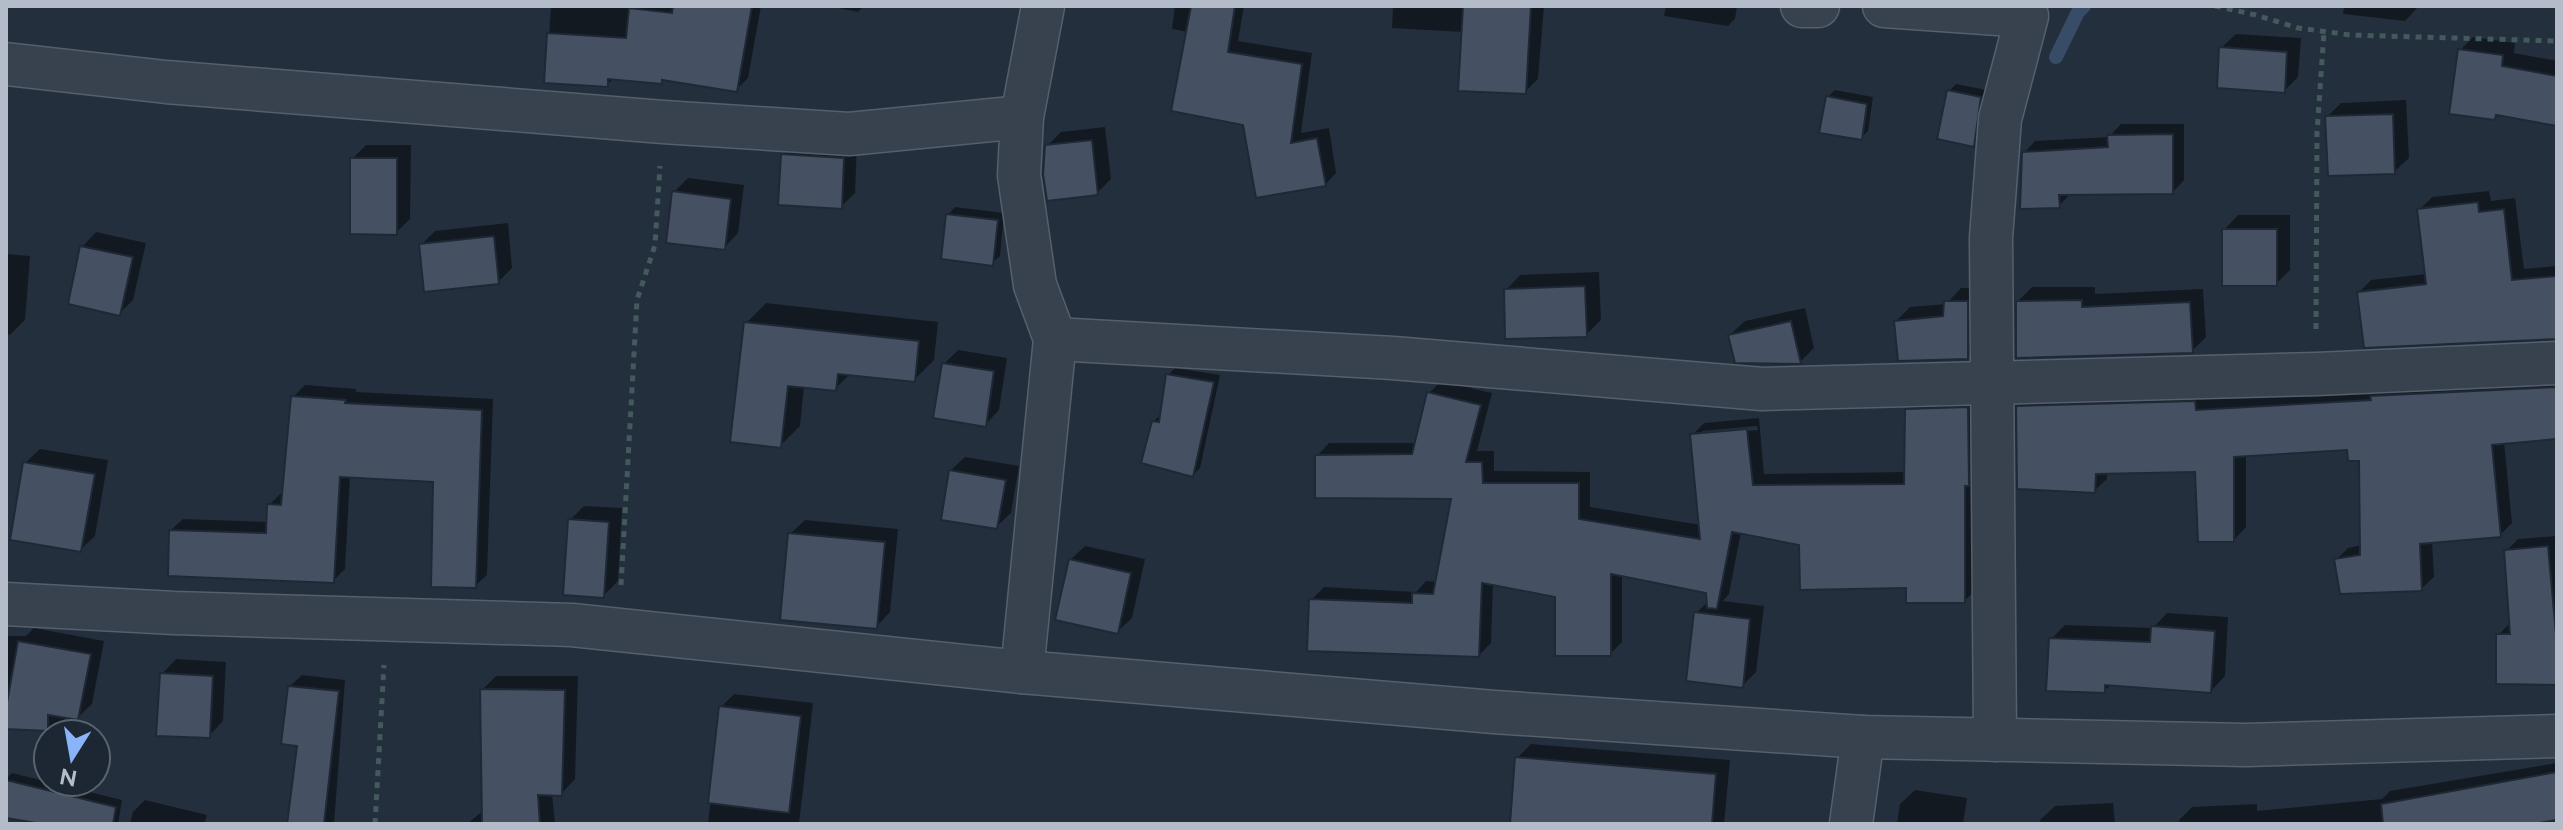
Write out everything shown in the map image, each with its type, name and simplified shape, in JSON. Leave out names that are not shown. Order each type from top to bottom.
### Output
[{"type":"street","points":[[1022,672],[1055,339],[1035,285],[1019,175],[1022,117],[1043,6]]},
{"type":"street","points":[[1802,6],[1818,6]]},
{"type":"street","points":[[1884,6],[2038,11],[2000,119],[1991,238],[1995,740]]},
{"type":"street","points":[[6,64],[166,82],[849,134],[1022,117]]},
{"type":"street","points":[[1055,339],[1393,358],[1762,389],[2317,374],[2557,363]]},
{"type":"street","points":[[6,604],[174,613],[572,625],[1022,672],[1494,712],[1863,737],[2246,745],[2557,736]]},
{"type":"street","points":[[1851,824],[1863,737]]},
{"type":"path","points":[[2215,6],[2298,28],[2350,35],[2557,41]]},
{"type":"path","points":[[2317,374],[2315,209],[2324,32]]},
{"type":"path","points":[[619,630],[637,300],[655,245],[663,122]]},
{"type":"path","points":[[375,824],[386,620]]},
{"type":"building","points":[[673,6],[752,6],[737,92],[662,80],[662,84],[608,79],[608,87],[544,83],[547,33],[626,38],[629,8],[672,13]]},
{"type":"building","points":[[1191,6],[1235,6],[1228,52],[1302,64],[1291,143],[1317,138],[1326,186],[1256,198],[1243,125],[1171,111]]},
{"type":"building","points":[[1463,6],[1531,6],[1526,94],[1458,91]]},
{"type":"building","points":[[2219,47],[2287,52],[2285,93],[2217,88]]},
{"type":"building","points":[[2458,49],[2503,55],[2502,66],[2557,76],[2557,126],[2496,115],[2495,120],[2449,114]]},
{"type":"building","points":[[1947,90],[1981,97],[1974,147],[1937,139]]},
{"type":"building","points":[[1826,96],[1867,104],[1862,140],[1819,133]]},
{"type":"building","points":[[2393,114],[2395,174],[2328,176],[2325,116]]},
{"type":"building","points":[[2173,134],[2173,194],[2059,195],[2060,208],[2020,209],[2022,152],[2108,147],[2107,135]]},
{"type":"building","points":[[1092,140],[1098,195],[1047,201],[1043,174],[1045,145]]},
{"type":"building","points":[[781,154],[844,158],[842,209],[778,205]]},
{"type":"building","points":[[350,158],[397,158],[397,235],[350,234]]},
{"type":"building","points":[[672,191],[731,199],[725,250],[666,243]]},
{"type":"building","points":[[2478,202],[2479,212],[2504,209],[2512,280],[2557,276],[2557,339],[2364,348],[2357,292],[2426,284],[2417,209]]},
{"type":"building","points":[[946,214],[998,220],[993,266],[941,259]]},
{"type":"building","points":[[2222,229],[2277,229],[2277,286],[2222,286]]},
{"type":"building","points":[[494,236],[499,284],[424,292],[419,244]]},
{"type":"building","points":[[80,246],[133,257],[120,316],[68,304]]},
{"type":"building","points":[[1585,286],[1587,337],[1505,339],[1504,289]]},
{"type":"building","points":[[2082,300],[2082,307],[2190,302],[2193,353],[2016,358],[2016,301]]},
{"type":"building","points":[[1944,301],[1968,301],[1968,359],[1898,361],[1894,321],[1943,316]]},
{"type":"building","points":[[1791,321],[1801,364],[1735,363],[1728,335]]},
{"type":"building","points":[[744,322],[919,341],[915,382],[838,374],[836,391],[788,386],[781,448],[730,442]]},
{"type":"building","points":[[942,363],[994,371],[986,427],[933,418]]},
{"type":"building","points":[[1166,374],[1214,382],[1193,477],[1141,463],[1152,421],[1159,422]]},
{"type":"building","points":[[2557,387],[2557,439],[2492,445],[2501,537],[2420,544],[2422,591],[2340,594],[2334,559],[2360,555],[2359,461],[2348,461],[2347,450],[2234,457],[2234,542],[2198,542],[2195,472],[2096,474],[2095,493],[2017,489],[2016,406],[2195,401],[2196,410],[2371,400],[2370,396]]},
{"type":"building","points":[[1427,392],[1481,405],[1466,462],[1482,462],[1483,483],[1579,483],[1579,519],[1700,539],[1690,434],[1747,429],[1753,485],[1904,484],[1905,409],[1968,407],[1965,603],[1906,603],[1906,588],[1800,590],[1799,545],[1732,532],[1717,609],[1707,608],[1706,593],[1611,574],[1611,656],[1555,656],[1555,597],[1482,583],[1479,657],[1307,651],[1309,599],[1412,603],[1412,593],[1433,594],[1451,499],[1315,498],[1315,455],[1412,454]]},
{"type":"building","points":[[291,396],[346,400],[345,403],[482,410],[476,588],[431,587],[433,482],[340,477],[334,583],[168,576],[169,530],[266,533],[267,504],[281,505]]},
{"type":"building","points":[[23,462],[95,474],[81,552],[10,540]]},
{"type":"building","points":[[949,470],[1006,480],[997,529],[941,520]]},
{"type":"building","points":[[568,519],[609,522],[604,598],[563,595]]},
{"type":"building","points":[[788,533],[885,542],[877,629],[780,620]]},
{"type":"building","points":[[2548,546],[2557,646],[2557,685],[2496,684],[2496,634],[2510,634],[2504,550]]},
{"type":"building","points":[[1069,559],[1131,573],[1118,634],[1055,620]]},
{"type":"building","points":[[1694,612],[1750,619],[1743,688],[1686,681]]},
{"type":"building","points":[[2151,626],[2215,631],[2211,693],[2105,685],[2105,693],[2046,691],[2049,638],[2150,642]]},
{"type":"building","points":[[18,641],[91,654],[78,718],[48,715],[48,718],[32,718],[32,730],[6,729],[6,708]]},
{"type":"building","points":[[160,673],[213,676],[210,738],[156,736]]},
{"type":"building","points":[[288,686],[339,691],[324,824],[287,824],[297,746],[281,744]]},
{"type":"building","points":[[480,689],[565,690],[562,796],[538,795],[540,824],[482,824]]},
{"type":"building","points":[[719,706],[801,716],[789,813],[708,803]]},
{"type":"building","points":[[1515,757],[1716,774],[1712,824],[1510,824]]},
{"type":"building","points":[[2557,772],[2557,820],[2532,824],[2383,824],[2381,804]]},
{"type":"building","points":[[6,780],[32,786],[32,798],[79,798],[116,807],[113,824],[42,824],[6,818]]},
{"type":"waterway","points":[[2056,57],[2084,6]]}]
